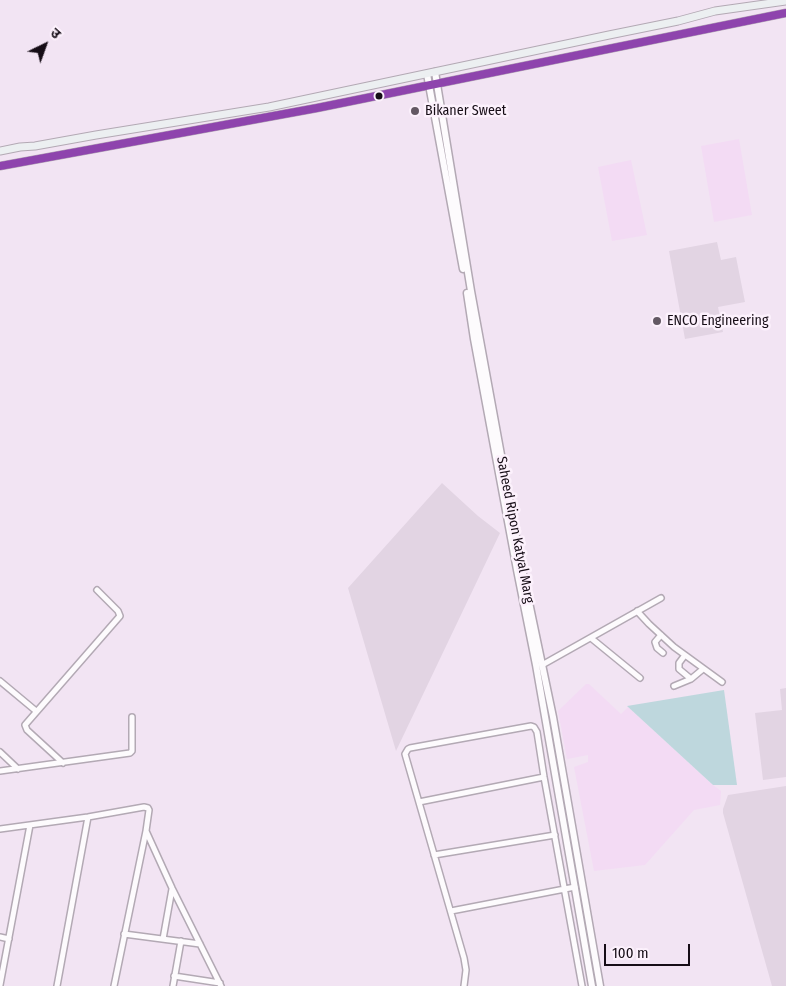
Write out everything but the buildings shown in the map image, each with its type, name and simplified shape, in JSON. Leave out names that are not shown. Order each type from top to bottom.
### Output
[{"type":"main road","points":[[0,151],[269,107],[715,11],[786,1]]},
{"type":"main road","points":[[0,166],[271,117],[786,13]]},
{"type":"street","name":"Saheed Ripon Katyal Marg","points":[[436,72],[471,291],[592,986]]},
{"type":"street","name":"Saheed Ripon Katyal Marg","points":[[427,74],[474,339],[553,719],[600,986]]},
{"type":"street","points":[[63,763],[25,727],[36,711],[120,616],[97,590]]},
{"type":"street","points":[[542,665],[661,598]]},
{"type":"street","points":[[637,611],[661,636],[722,682]]},
{"type":"street","points":[[661,636],[655,642],[657,648],[663,653]]},
{"type":"street","points":[[591,638],[640,678]]},
{"type":"street","points":[[685,655],[679,663],[680,669],[691,679]]},
{"type":"street","points":[[674,686],[691,679],[703,669]]},
{"type":"street","points":[[0,681],[36,711]]},
{"type":"street","points":[[0,771],[130,753],[132,751],[132,717]]},
{"type":"street","points":[[546,720],[553,719]]},
{"type":"street","points":[[464,986],[466,964],[405,754],[410,748],[531,726],[538,732],[544,777],[582,986]]},
{"type":"street","points":[[0,752],[18,769]]},
{"type":"street","points":[[419,802],[544,777]]},
{"type":"street","points":[[0,829],[88,817],[146,806],[149,810],[114,986]]},
{"type":"street","points":[[57,986],[88,817]]},
{"type":"street","points":[[0,985],[30,825]]},
{"type":"street","points":[[146,831],[172,888],[221,985]]},
{"type":"street","points":[[434,855],[555,835]]},
{"type":"street","points":[[451,911],[575,887]]},
{"type":"street","points":[[163,939],[172,888]]},
{"type":"street","points":[[124,934],[200,944]]},
{"type":"street","points":[[0,937],[9,939]]},
{"type":"street","points":[[173,986],[181,941]]},
{"type":"street","points":[[174,976],[221,985]]},
{"type":"shaded area","points":[[739,139],[752,215],[714,222],[701,146]]},
{"type":"shaded area","points":[[631,160],[647,235],[612,241],[598,167]]},
{"type":"shaded area","points":[[717,242],[721,260],[736,257],[745,302],[718,307],[723,332],[685,339],[669,251]]},
{"type":"shaded area","points":[[442,483],[500,533],[396,751],[348,588]]},
{"type":"shaded area","points":[[586,684],[589,684],[621,714],[628,707],[721,791],[720,805],[694,810],[645,865],[594,871],[574,767],[588,762],[588,755],[567,759],[558,711]]},
{"type":"shaded area","points":[[786,688],[786,777],[763,780],[755,713],[782,710],[780,689]]},
{"type":"shaded area","points":[[724,690],[737,785],[713,785],[627,706]]},
{"type":"shaded area","points":[[786,786],[786,986],[772,986],[723,809],[728,795]]},
{"type":"transit line","points":[[0,166],[317,108],[786,13]]},
{"type":"place","name":"Bikaner Sweet","points":[[415,111]]},
{"type":"place","name":"ENCO Engineering","points":[[657,321]]}]
